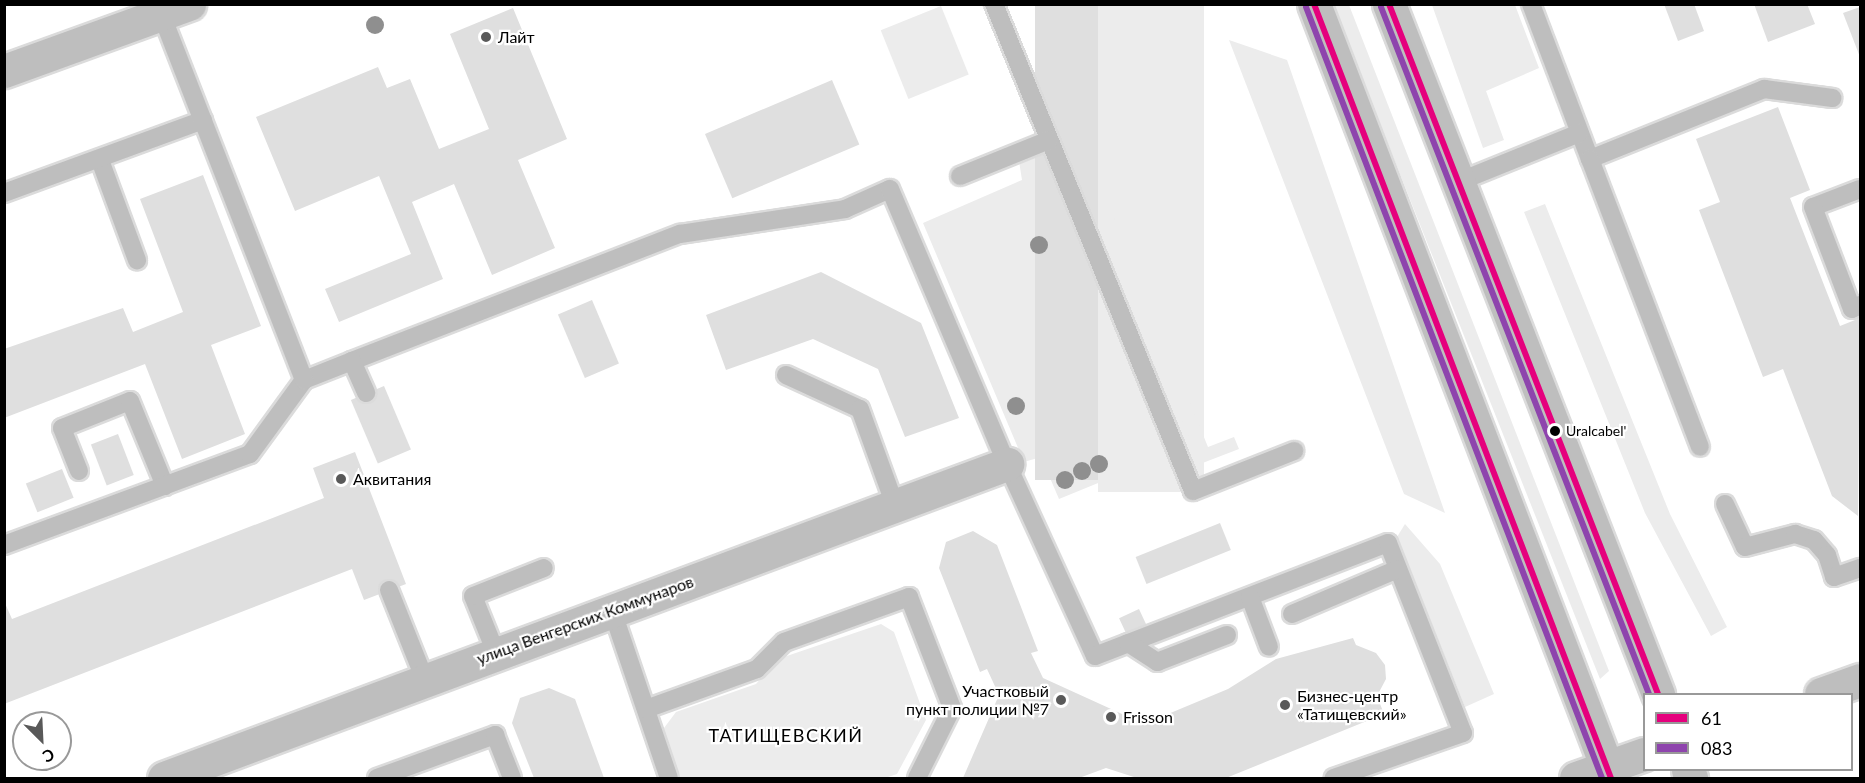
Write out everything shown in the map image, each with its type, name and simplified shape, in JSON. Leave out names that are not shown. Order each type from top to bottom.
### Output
[{"type":"main road","points":[[1314,4],[1598,775],[1643,754]]},
{"type":"main road","points":[[1389,4],[1659,693]]},
{"type":"main road","points":[[4,71],[175,9]]},
{"type":"main road","name":"улица Венгерских Коммунаров","points":[[183,775],[496,653],[1006,464]]},
{"type":"main road","points":[[1824,693],[1860,680]]},
{"type":"lane","points":[[994,4],[1193,491],[1293,451]]},
{"type":"lane","points":[[1531,4],[1700,447]]},
{"type":"lane","points":[[175,9],[203,120],[304,380]]},
{"type":"lane","points":[[1590,159],[1764,89],[1832,98]]},
{"type":"lane","points":[[4,193],[100,160],[203,120]]},
{"type":"lane","points":[[1458,183],[1579,133]]},
{"type":"lane","points":[[960,176],[1049,140]]},
{"type":"lane","points":[[100,160],[137,260]]},
{"type":"lane","points":[[4,546],[250,454],[304,380],[680,234],[845,209],[890,189],[1006,464],[1095,656],[1388,543],[1463,733],[1334,778]]},
{"type":"lane","points":[[1860,189],[1813,207],[1852,309],[1860,305]]},
{"type":"lane","points":[[352,361],[366,393]]},
{"type":"lane","points":[[786,375],[860,409],[895,506]]},
{"type":"lane","points":[[79,471],[62,428],[130,402],[165,486]]},
{"type":"lane","points":[[1725,504],[1744,547],[1795,534],[1814,540],[1827,555],[1834,577],[1860,568]]},
{"type":"lane","points":[[496,653],[473,596],[544,568]]},
{"type":"lane","points":[[1292,615],[1398,569]]},
{"type":"lane","points":[[389,590],[425,680]]},
{"type":"lane","points":[[646,709],[757,669],[784,642],[909,597],[952,708],[917,778]]},
{"type":"lane","points":[[1250,597],[1269,647]]},
{"type":"lane","points":[[612,610],[669,778]]},
{"type":"lane","points":[[1128,643],[1157,662],[1227,635]]},
{"type":"lane","points":[[377,778],[495,735],[512,778]]},
{"type":"shaded area","points":[[1098,5],[1204,5],[1204,492],[1098,492]]},
{"type":"shaded area","points":[[1333,5],[1349,5],[1609,671],[1600,679]]},
{"type":"shaded area","points":[[1432,5],[1515,5],[1539,68],[1486,91],[1504,140],[1483,148]]},
{"type":"shaded area","points":[[941,6],[969,75],[908,99],[881,30]]},
{"type":"shaded area","points":[[1229,40],[1287,60],[1445,513],[1404,494]]},
{"type":"shaded area","points":[[1055,55],[1076,108],[1057,116],[1036,63]]},
{"type":"shaded area","points":[[1044,151],[1169,454],[1059,499],[1041,457],[1024,462],[923,223],[1022,180],[1019,161]]},
{"type":"shaded area","points":[[1100,170],[1118,218],[1101,224],[1082,177]]},
{"type":"shaded area","points":[[1545,204],[1670,514],[1727,627],[1711,636],[1645,513],[1524,212]]},
{"type":"shaded area","points":[[1148,294],[1172,356],[1159,361],[1135,299]]},
{"type":"shaded area","points":[[1190,403],[1208,447],[1234,437],[1239,449],[1200,464],[1177,408]]},
{"type":"shaded area","points":[[1405,524],[1440,564],[1494,694],[1465,707],[1397,537]]},
{"type":"shaded area","points":[[881,624],[894,632],[926,720],[897,774],[885,778],[677,778],[661,732],[676,712],[756,684],[778,659]]},
{"type":"building","points":[[1035,4],[1098,4],[1098,480],[1035,480]]},
{"type":"building","points":[[1664,4],[1694,4],[1704,31],[1678,41]]},
{"type":"building","points":[[1754,4],[1807,4],[1815,24],[1768,42]]},
{"type":"building","points":[[1860,7],[1860,57],[1843,13]]},
{"type":"building","points":[[513,8],[567,139],[518,160],[555,248],[492,275],[454,184],[412,202],[443,279],[339,322],[325,289],[411,254],[379,176],[295,211],[256,117],[378,67],[387,88],[410,79],[439,149],[489,129],[450,34]]},
{"type":"building","points":[[832,80],[859,144],[732,198],[705,134]]},
{"type":"building","points":[[1778,107],[1810,190],[1790,198],[1840,326],[1860,318],[1858,516],[1832,496],[1783,369],[1763,377],[1699,210],[1720,202],[1696,139]]},
{"type":"building","points":[[203,175],[261,326],[211,345],[245,434],[182,459],[145,364],[4,418],[4,349],[123,308],[133,332],[183,312],[140,199]]},
{"type":"building","points":[[821,272],[921,323],[959,418],[905,437],[878,369],[813,339],[726,370],[706,315]]},
{"type":"building","points":[[592,300],[619,364],[585,378],[558,314]]},
{"type":"building","points":[[384,386],[411,450],[378,464],[351,400]]},
{"type":"building","points":[[118,434],[134,475],[107,485],[91,444]]},
{"type":"building","points":[[355,452],[406,584],[364,600],[352,569],[4,704],[4,601],[12,619],[324,498],[313,468]]},
{"type":"building","points":[[62,469],[74,498],[37,512],[26,484]]},
{"type":"building","points":[[1220,523],[1231,550],[1146,584],[1136,557]]},
{"type":"building","points":[[973,531],[997,545],[1038,651],[1031,653],[1043,678],[1144,724],[1228,689],[1276,659],[1353,638],[1356,645],[1376,653],[1385,665],[1386,679],[1377,696],[1384,714],[1226,778],[1137,778],[1106,768],[1079,778],[963,778],[999,695],[987,669],[980,672],[939,568],[946,542]]},
{"type":"building","points":[[1139,609],[1147,626],[1127,636],[1119,618]]},
{"type":"building","points":[[549,688],[575,699],[604,778],[534,778],[512,723],[520,698]]},
{"type":"transit line","name":"61","points":[[1314,4],[1611,778]]},
{"type":"transit line","name":"61","points":[[1389,4],[1658,693]]},
{"type":"transit line","name":"083","points":[[1306,7],[1602,778]]},
{"type":"transit line","name":"083","points":[[1381,7],[1649,693]]},
{"type":"place","name":"Лайт","points":[[486,37]]},
{"type":"place","name":"Uralcabel'","points":[[1555,431]]},
{"type":"place","name":"Аквитания","points":[[341,479]]},
{"type":"place","name":"Участковый пункт полиции №7","points":[[1061,700]]},
{"type":"place","name":"Бизнес-центр «Татищевский»","points":[[1285,705]]},
{"type":"place","name":"Frisson","points":[[1111,717]]},
{"type":"district","name":"ТАТИЩЕВСКИЙ","points":[[786,735]]}]
